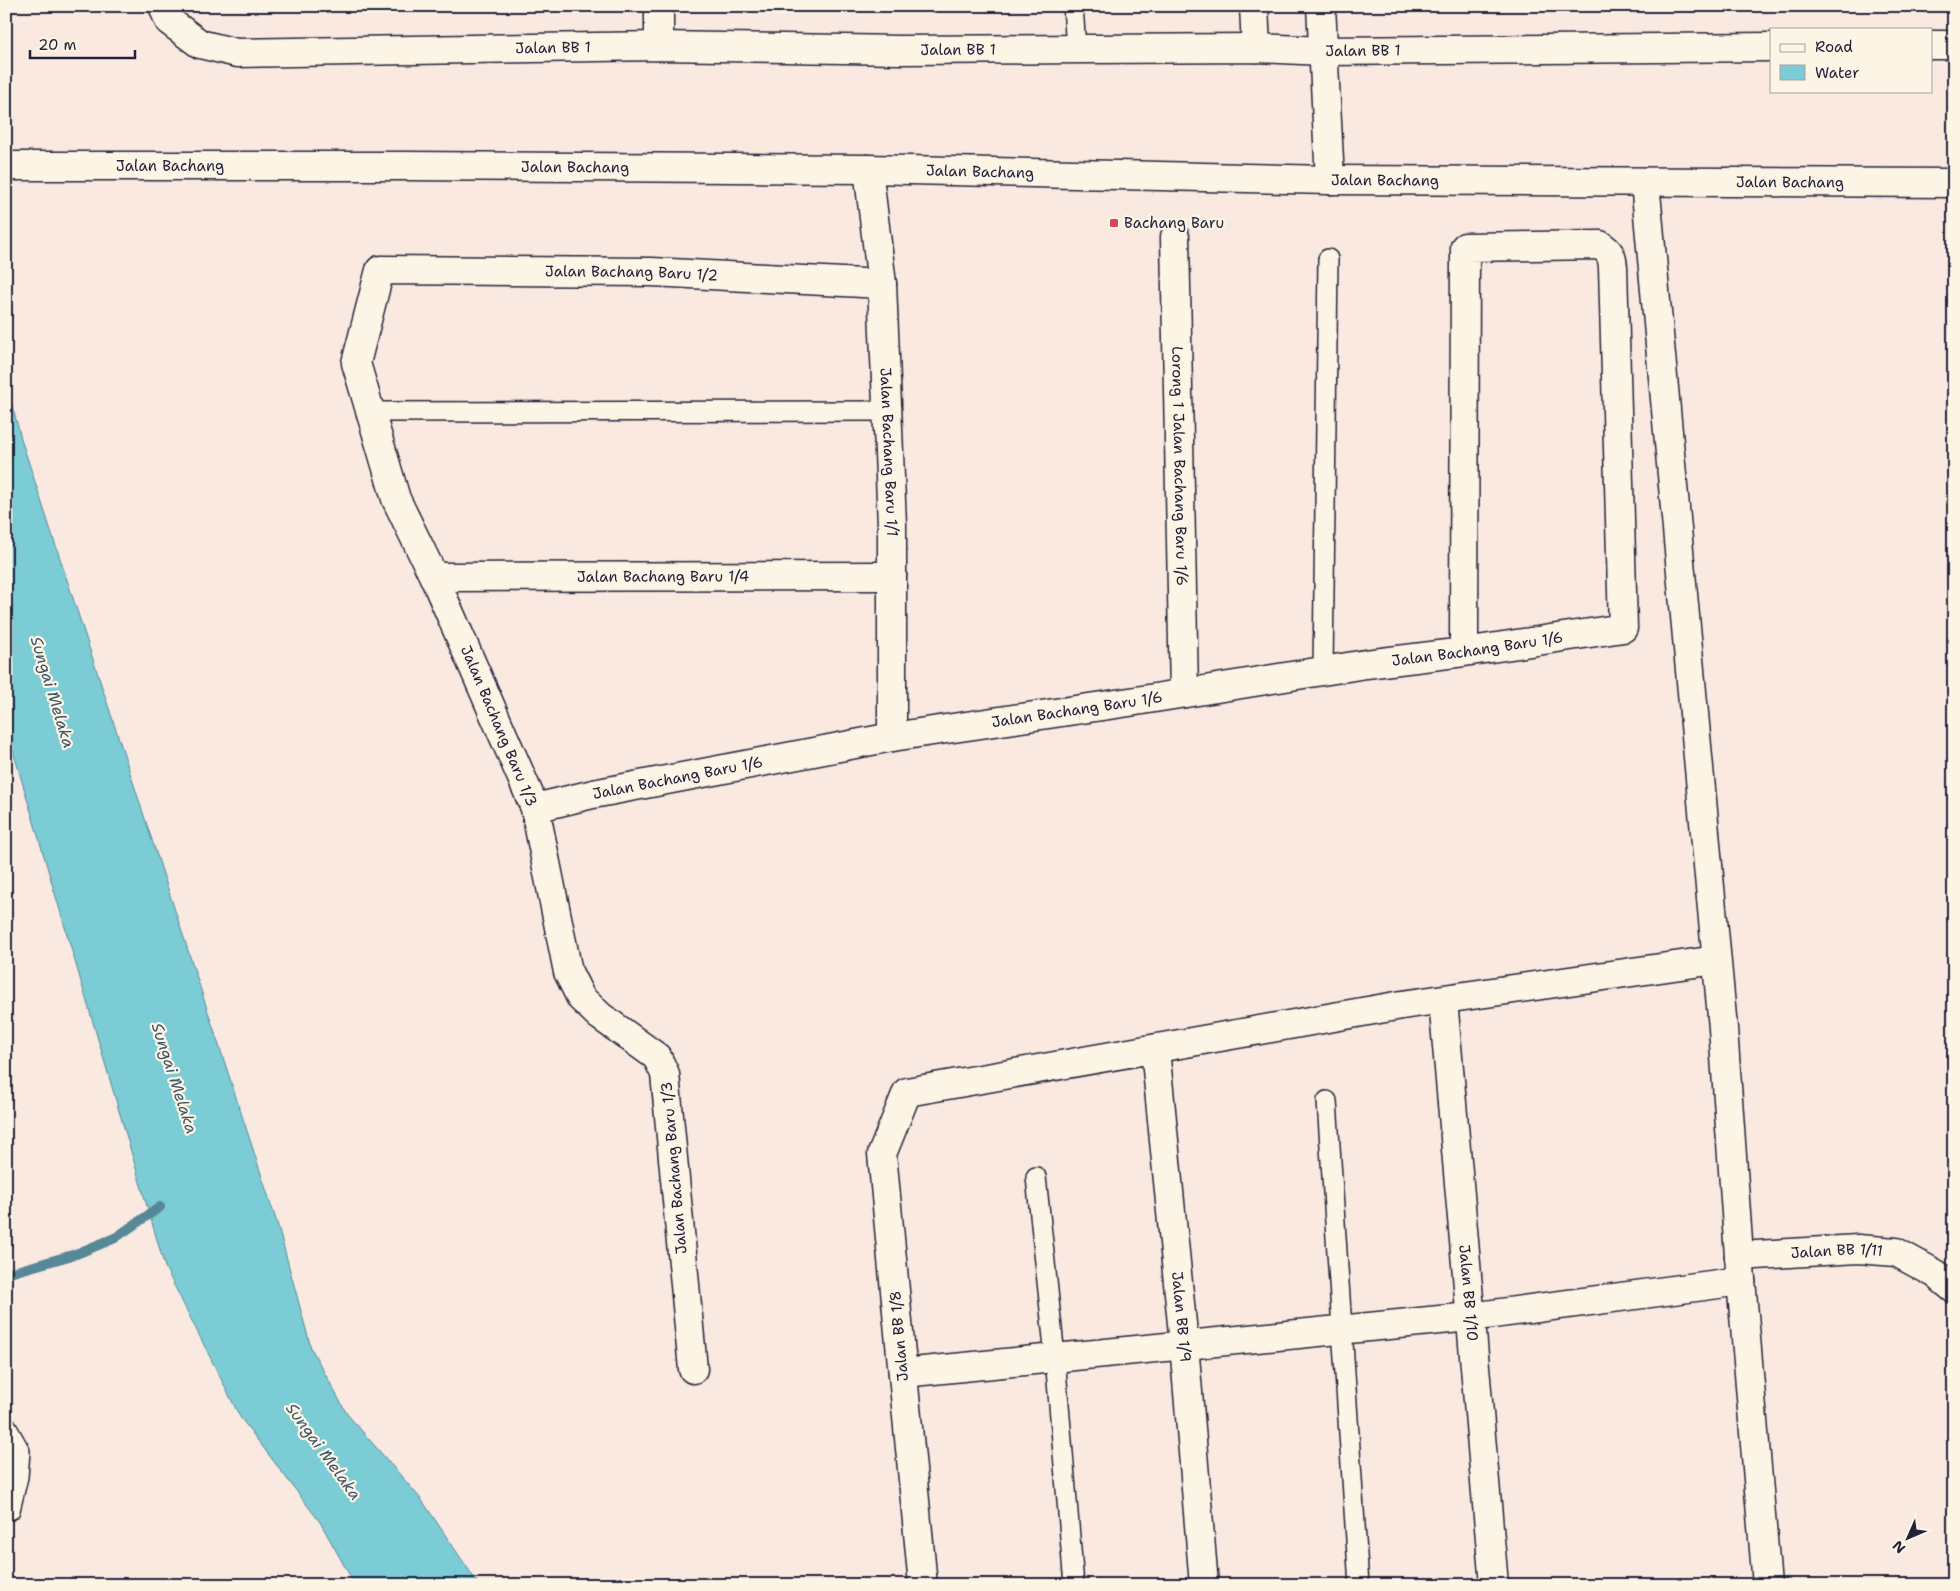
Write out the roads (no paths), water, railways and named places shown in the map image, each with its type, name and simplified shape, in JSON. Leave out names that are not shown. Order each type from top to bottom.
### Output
[{"type":"street","name":"Jalan BB 1","points":[[163,6],[169,21],[200,44],[237,54],[659,46],[900,50],[1256,48],[1323,51],[1770,47]]},
{"type":"street","points":[[659,6],[659,46]]},
{"type":"street","points":[[1254,6],[1256,48]]},
{"type":"street","points":[[1320,6],[1330,180]]},
{"type":"street","points":[[1932,45],[1954,45]]},
{"type":"street","name":"Jalan Bachang","points":[[6,166],[868,168],[1330,180],[1954,183]]},
{"type":"street","name":"Jalan Bachang Baru 1/1","points":[[868,168],[882,284],[888,411],[892,576],[892,737]]},
{"type":"street","points":[[1645,182],[1723,1028],[1740,1269],[1767,1585]]},
{"type":"street","name":"Lorong 1 Jalan Bachang Baru 1/6","points":[[1175,237],[1184,693]]},
{"type":"street","name":"Jalan Bachang Baru 1/6","points":[[535,808],[593,794],[892,737],[1323,671],[1464,652],[1622,628],[1612,256],[1607,249],[1600,245],[1465,247],[1464,652]]},
{"type":"street","name":"Jalan Bachang Baru 1/2","points":[[380,270],[652,272],[882,284]]},
{"type":"street","name":"Jalan Bachang Baru 1/3","points":[[380,270],[356,363],[396,499],[434,577],[535,808],[568,972],[581,998],[600,1016],[657,1057],[665,1074],[693,1369]]},
{"type":"street","name":"Jalan Bachang Baru 1/4","points":[[434,577],[892,576]]},
{"type":"street","points":[[1155,1049],[1402,1005],[1716,960]]},
{"type":"street","name":"Jalan BB 1/10","points":[[1443,1000],[1494,1585]]},
{"type":"street","name":"Jalan BB 1/8","points":[[923,1585],[882,1154],[908,1092],[1155,1049]]},
{"type":"street","name":"Jalan BB 1/9","points":[[1155,1049],[1184,1344],[1204,1585]]},
{"type":"street","name":"Jalan BB 1/11","points":[[902,1372],[1470,1317],[1858,1249],[1896,1252],[1936,1274],[1954,1288]]},
{"type":"lane","points":[[1073,6],[1076,49]]},
{"type":"lane","points":[[1323,671],[1328,259]]},
{"type":"lane","points":[[371,412],[888,411]]},
{"type":"lane","points":[[1327,1101],[1359,1585]]},
{"type":"lane","points":[[1036,1177],[1055,1357],[1074,1585]]},
{"type":"lane","points":[[6,1426],[20,1450],[18,1477],[10,1510]]},
{"type":"water","name":"Sungai Melaka","points":[[6,382],[22,442],[278,1226],[311,1348],[347,1414],[421,1499],[479,1585],[355,1585],[320,1522],[240,1417],[165,1267],[6,727]]},
{"type":"waterway","points":[[6,1274],[76,1254],[115,1238],[160,1207]]},
{"type":"place","name":"Bachang Baru","points":[[1114,223]]}]
